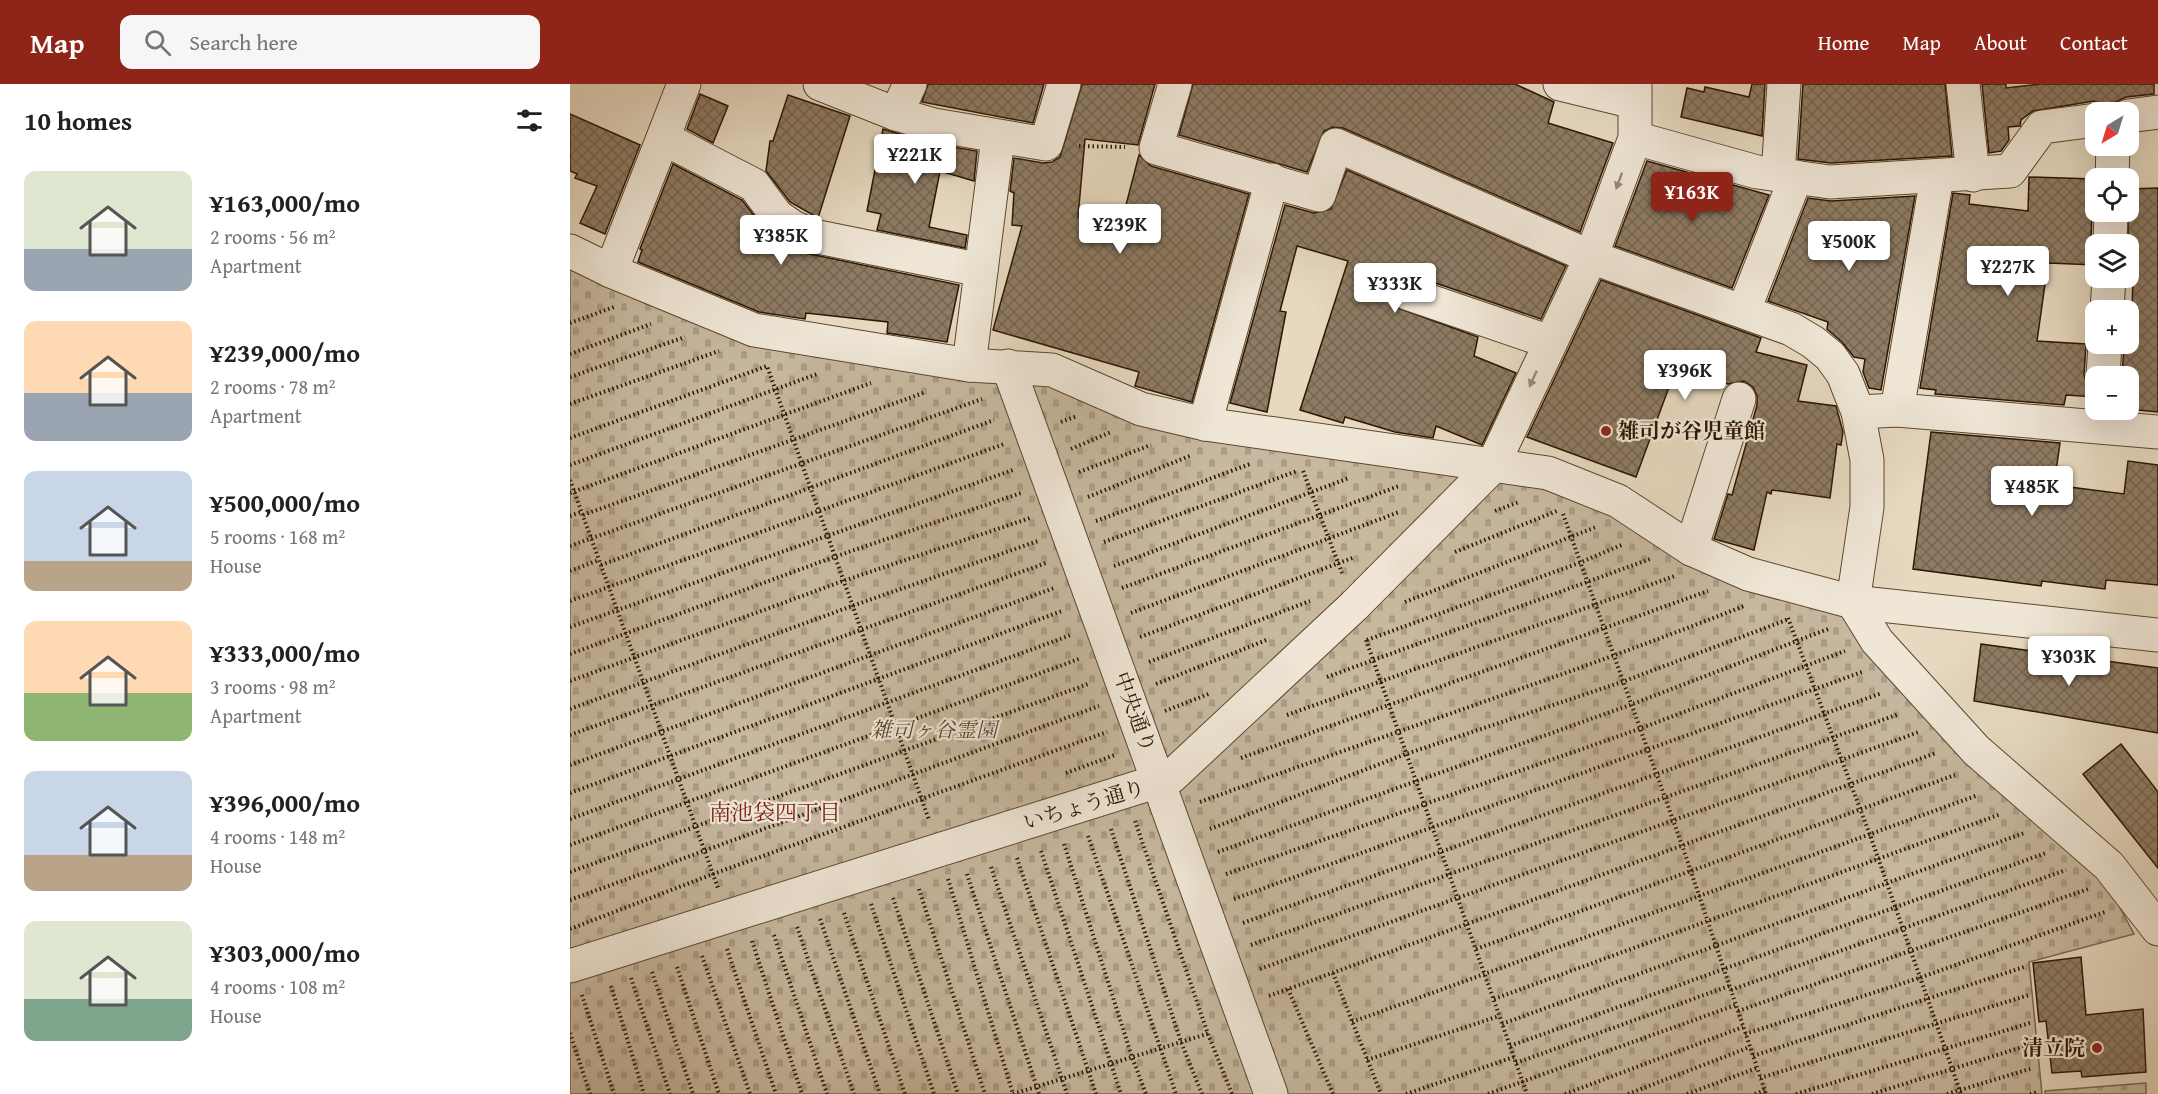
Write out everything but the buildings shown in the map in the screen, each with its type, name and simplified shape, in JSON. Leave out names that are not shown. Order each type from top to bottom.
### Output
[{"type":"street","points":[[611,271],[665,139],[684,84]]},
{"type":"street","points":[[820,84],[896,114],[998,138],[1046,144],[1064,84]]},
{"type":"street","points":[[896,114],[910,84]]},
{"type":"street","points":[[1175,84],[1156,148],[1319,195],[1336,145],[1591,257],[1744,310],[1791,329],[1813,342],[1830,356],[1843,374],[1858,412],[1867,460],[1867,507],[1853,602],[1877,641],[1968,741],[2109,866],[2158,928]]},
{"type":"street","points":[[1560,84],[1635,93],[1635,138],[1787,176],[1830,182],[2010,171],[2042,127],[2085,121]]},
{"type":"street","points":[[1744,310],[1787,176],[1784,84]]},
{"type":"street","points":[[1963,84],[1973,175]]},
{"type":"street","points":[[2139,115],[2158,112]]},
{"type":"street","points":[[998,138],[969,365],[1073,541]]},
{"type":"street","name":"いちょう通り","points":[[834,884],[1171,777],[1354,606],[1492,467],[1591,257],[1635,138]]},
{"type":"street","points":[[665,139],[754,185],[777,216],[813,236],[981,270]]},
{"type":"street","points":[[1897,410],[1937,177]]},
{"type":"street","points":[[1202,438],[1272,180]]},
{"type":"street","points":[[570,251],[611,271],[754,330],[969,365]]},
{"type":"street","points":[[1409,294],[1550,342]]},
{"type":"street","points":[[1073,541],[1052,370],[1202,438],[1548,473],[1596,490],[1654,522],[1687,561],[1748,574],[1853,602],[2158,635]]},
{"type":"street","points":[[1687,561],[1739,399]]},
{"type":"street","points":[[1858,412],[1897,410],[2085,417]]},
{"type":"street","points":[[2109,420],[2158,432]]},
{"type":"street","name":"中央通り","points":[[1073,541],[1271,1094]]},
{"type":"path","points":[[1046,144],[1156,148]]},
{"type":"path","points":[[570,324],[621,305]]},
{"type":"path","points":[[570,354],[656,322]]},
{"type":"path","points":[[570,377],[687,336]]},
{"type":"path","points":[[570,404],[729,348]]},
{"type":"path","points":[[570,438],[767,366],[920,798]]},
{"type":"path","points":[[570,465],[817,375]]},
{"type":"path","points":[[572,492],[876,381]]},
{"type":"path","points":[[570,516],[582,514],[793,442],[931,390]]},
{"type":"path","points":[[570,900],[912,775],[1073,541],[1085,413]]},
{"type":"path","points":[[614,1094],[834,884],[920,798],[1073,541],[1119,429]]},
{"type":"path","points":[[570,819],[886,702],[1073,541],[1202,438]]},
{"type":"path","points":[[570,872],[904,751],[1073,541],[1156,443]]},
{"type":"path","points":[[570,546],[801,464],[1073,541],[1315,600]]},
{"type":"path","points":[[570,735],[860,629],[1252,464]]},
{"type":"path","points":[[570,709],[852,606],[1073,541],[1303,468],[1527,1094]]},
{"type":"path","points":[[570,681],[843,581],[1073,541],[1311,492],[1360,474]]},
{"type":"path","points":[[570,480],[572,492],[600,562],[713,874]]},
{"type":"path","points":[[570,654],[834,557],[1073,541],[1319,514],[1405,484]]},
{"type":"path","points":[[570,571],[810,488],[1073,541],[1279,636]]},
{"type":"path","points":[[1450,554],[1562,510],[1594,605],[1682,845],[1765,1092],[1755,1094]]},
{"type":"path","points":[[570,601],[819,513],[1073,541],[1338,564]]},
{"type":"path","points":[[570,627],[826,535],[1073,541],[1329,539]]},
{"type":"path","points":[[1404,602],[1570,537]]},
{"type":"path","points":[[570,765],[869,655],[1073,541]]},
{"type":"path","points":[[570,793],[670,754],[878,680],[1073,541]]},
{"type":"path","points":[[570,845],[688,804],[895,726],[1073,541]]},
{"type":"path","points":[[1366,641],[1580,563],[1630,541]]},
{"type":"path","points":[[1373,660],[1587,584],[1652,558]]},
{"type":"path","points":[[1281,717],[1594,605],[1687,561]]},
{"type":"path","points":[[1235,760],[1389,704],[1604,631],[1710,591]]},
{"type":"path","points":[[1232,1094],[1208,1034],[1210,921],[1398,730],[1613,657],[1745,606]]},
{"type":"path","points":[[1785,610],[1851,784],[1960,1092]]},
{"type":"path","points":[[1210,921],[1406,754],[1622,682],[1798,615]]},
{"type":"path","points":[[1210,921],[1416,780],[1630,705],[1830,629]]},
{"type":"path","points":[[1210,921],[1424,804],[1639,729],[1856,647]]},
{"type":"path","points":[[1210,921],[1433,826],[1647,751],[1866,670]]},
{"type":"path","points":[[1210,921],[1441,851],[1825,715],[1892,689]]},
{"type":"path","points":[[1210,921],[1449,875],[1910,710]]},
{"type":"path","points":[[1210,921],[1458,898],[1929,729]]},
{"type":"path","points":[[1288,989],[1968,741]]},
{"type":"path","points":[[1476,949],[1957,775]]},
{"type":"path","points":[[1352,1022],[1485,976],[1698,896],[1988,792]]},
{"type":"path","points":[[570,929],[920,798]]},
{"type":"path","points":[[1494,999],[2010,811]]},
{"type":"path","points":[[1502,1024],[2030,830]]},
{"type":"path","points":[[1510,1046],[2052,850]]},
{"type":"path","points":[[1516,1063],[1730,988],[1903,931],[2073,868]]},
{"type":"path","points":[[713,874],[834,884],[1208,1034]]},
{"type":"path","points":[[834,884],[1181,1042],[1202,1094]]},
{"type":"path","points":[[834,884],[1159,1049],[1176,1094]]},
{"type":"path","points":[[834,884],[1132,1057],[1146,1094]]},
{"type":"path","points":[[834,884],[1110,1064],[1121,1094]]},
{"type":"path","points":[[834,884],[1088,1071],[1096,1094]]},
{"type":"path","points":[[834,884],[1062,1079],[1067,1094]]},
{"type":"path","points":[[834,884],[1036,1086],[1039,1094]]},
{"type":"path","points":[[834,884],[1013,1094],[1208,1034]]},
{"type":"path","points":[[644,1094],[834,884]]},
{"type":"path","points":[[670,1094],[834,884]]},
{"type":"path","points":[[693,1094],[834,884]]},
{"type":"path","points":[[719,1094],[834,884]]},
{"type":"path","points":[[750,1094],[834,884]]},
{"type":"path","points":[[776,1094],[834,884]]},
{"type":"path","points":[[802,1094],[834,884]]},
{"type":"path","points":[[827,1094],[834,884]]},
{"type":"path","points":[[834,884],[854,1094]]},
{"type":"path","points":[[834,884],[880,1094]]},
{"type":"path","points":[[834,884],[905,1094]]},
{"type":"path","points":[[834,884],[934,1094]]},
{"type":"path","points":[[834,884],[958,1094]]},
{"type":"path","points":[[834,884],[985,1094]]},
{"type":"path","points":[[1738,1011],[1911,953],[2089,888]]},
{"type":"path","points":[[1745,1034],[1919,978],[2116,908]]},
{"type":"path","points":[[1210,921],[1288,989],[1333,1094]]},
{"type":"path","points":[[1753,1056],[2024,967]]},
{"type":"path","points":[[1333,973],[1381,1094]]},
{"type":"path","points":[[1760,1078],[2029,995]]},
{"type":"path","points":[[1488,1094],[1736,1005]]},
{"type":"path","points":[[1367,1060],[1499,1016]]},
{"type":"path","points":[[1796,1094],[2030,1023]]},
{"type":"path","points":[[1565,1094],[1743,1027]]},
{"type":"path","points":[[570,1033],[590,1094]]},
{"type":"path","points":[[1872,1094],[2032,1044]]},
{"type":"path","points":[[1628,1094],[1750,1047]]},
{"type":"path","points":[[1406,1094],[1514,1057]]},
{"type":"path","points":[[1687,1094],[1757,1068]]},
{"type":"path","points":[[1947,1094],[1960,1092],[2033,1068]]},
{"type":"path","points":[[2030,1094],[2038,1092]]},
{"type":"green space","name":"雑司ヶ谷霊園","points":[[570,245],[754,330],[1547,474],[1851,606],[2103,876],[2134,934],[2029,962],[2042,1094],[570,1094]]},
{"type":"green space","points":[[2146,1083],[2146,1094],[2045,1094],[2045,1091]]},
{"type":"place","name":"雑司が谷児童館","points":[[1606,431]]},
{"type":"place","name":"清立院","points":[[2097,1048]]},
{"type":"district","name":"南池袋四丁目","points":[[775,812]]}]
